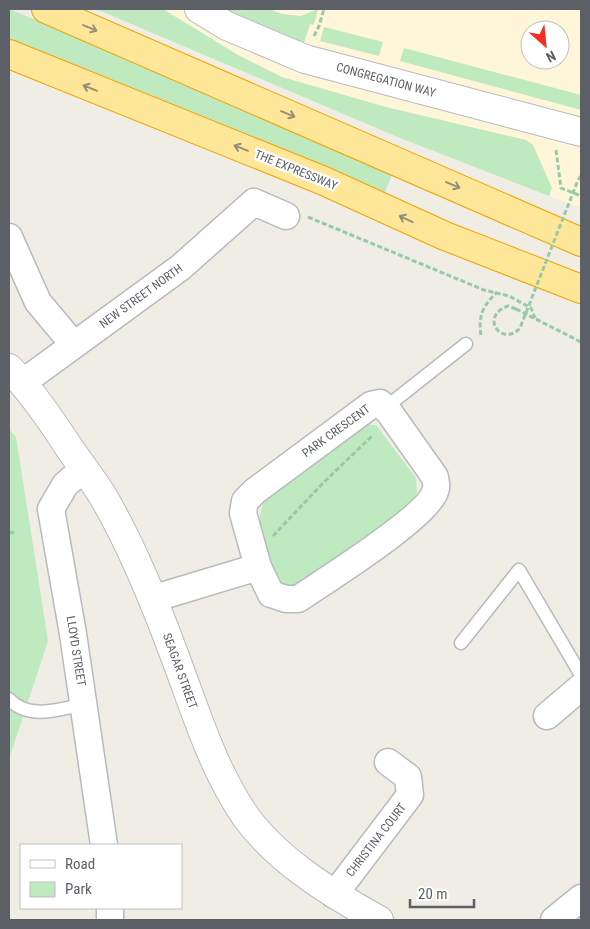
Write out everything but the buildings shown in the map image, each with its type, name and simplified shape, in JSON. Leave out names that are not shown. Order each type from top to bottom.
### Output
[{"type":"highway","points":[[46,9],[581,242]]},
{"type":"highway","name":"THE EXPRESSWAY","points":[[9,54],[324,181],[445,236],[581,289]]},
{"type":"highway","points":[[490,202],[581,231]]},
{"type":"highway","points":[[445,236],[581,306]]},
{"type":"street","name":"CONGREGATION WAY","points":[[199,9],[227,26],[305,58],[581,132]]},
{"type":"street","name":"NEW STREET NORTH","points":[[14,377],[74,345],[182,267],[246,198],[286,216]]},
{"type":"street","points":[[9,237],[38,302],[74,345]]},
{"type":"street","name":"SEAGAR STREET","points":[[14,377],[46,413],[100,492],[123,535],[152,599],[211,751],[246,817],[283,856],[334,895],[379,920]]},
{"type":"street","name":"PARK CRESCENT","points":[[380,403],[435,476],[436,489],[429,501],[403,528],[298,599],[286,599],[271,594],[258,567],[243,513],[245,501],[255,490],[372,405],[380,403]]},
{"type":"street","name":"LLOYD STREET","points":[[83,469],[65,485],[52,509],[84,704],[104,844]]},
{"type":"street","points":[[152,599],[258,567]]},
{"type":"street","points":[[547,716],[581,688]]},
{"type":"street","name":"CHRISTINA COURT","points":[[334,895],[410,795],[408,777],[388,762]]},
{"type":"street","points":[[554,920],[581,898]]},
{"type":"lane","points":[[385,408],[466,344]]},
{"type":"lane","points":[[461,643],[519,570],[581,675]]},
{"type":"lane","points":[[9,699],[16,707],[44,713],[84,704]]},
{"type":"path","points":[[311,42],[319,26],[324,9]]},
{"type":"path","points":[[555,144],[562,188],[581,196]]},
{"type":"path","points":[[581,176],[578,180],[520,328],[516,333],[508,335],[501,333],[495,328],[494,320],[495,314],[499,309],[508,306],[516,309],[535,318],[581,342]]},
{"type":"path","points":[[286,216],[298,213],[484,290],[509,296],[531,308],[535,318]]},
{"type":"path","points":[[9,533],[15,532]]},
{"type":"shaded area","points":[[96,9],[581,9],[581,208],[400,138]]},
{"type":"green space","points":[[9,9],[160,71],[393,172],[383,197],[9,44]]},
{"type":"green space","points":[[96,9],[163,9],[238,55],[282,77],[386,107],[526,140],[533,145],[552,188],[549,196],[400,138]]},
{"type":"green space","points":[[227,9],[270,9],[282,14],[301,16],[318,9],[314,25],[310,24],[304,43],[243,19]]},
{"type":"green space","points":[[324,27],[383,42],[379,56],[320,41]]},
{"type":"green space","points":[[404,48],[581,95],[581,110],[400,61]]},
{"type":"green space","points":[[358,424],[376,425],[416,478],[417,491],[410,512],[298,590],[283,587],[271,570],[258,526],[263,502],[280,482]]},
{"type":"green space","points":[[9,429],[16,437],[48,641],[9,759]]}]
